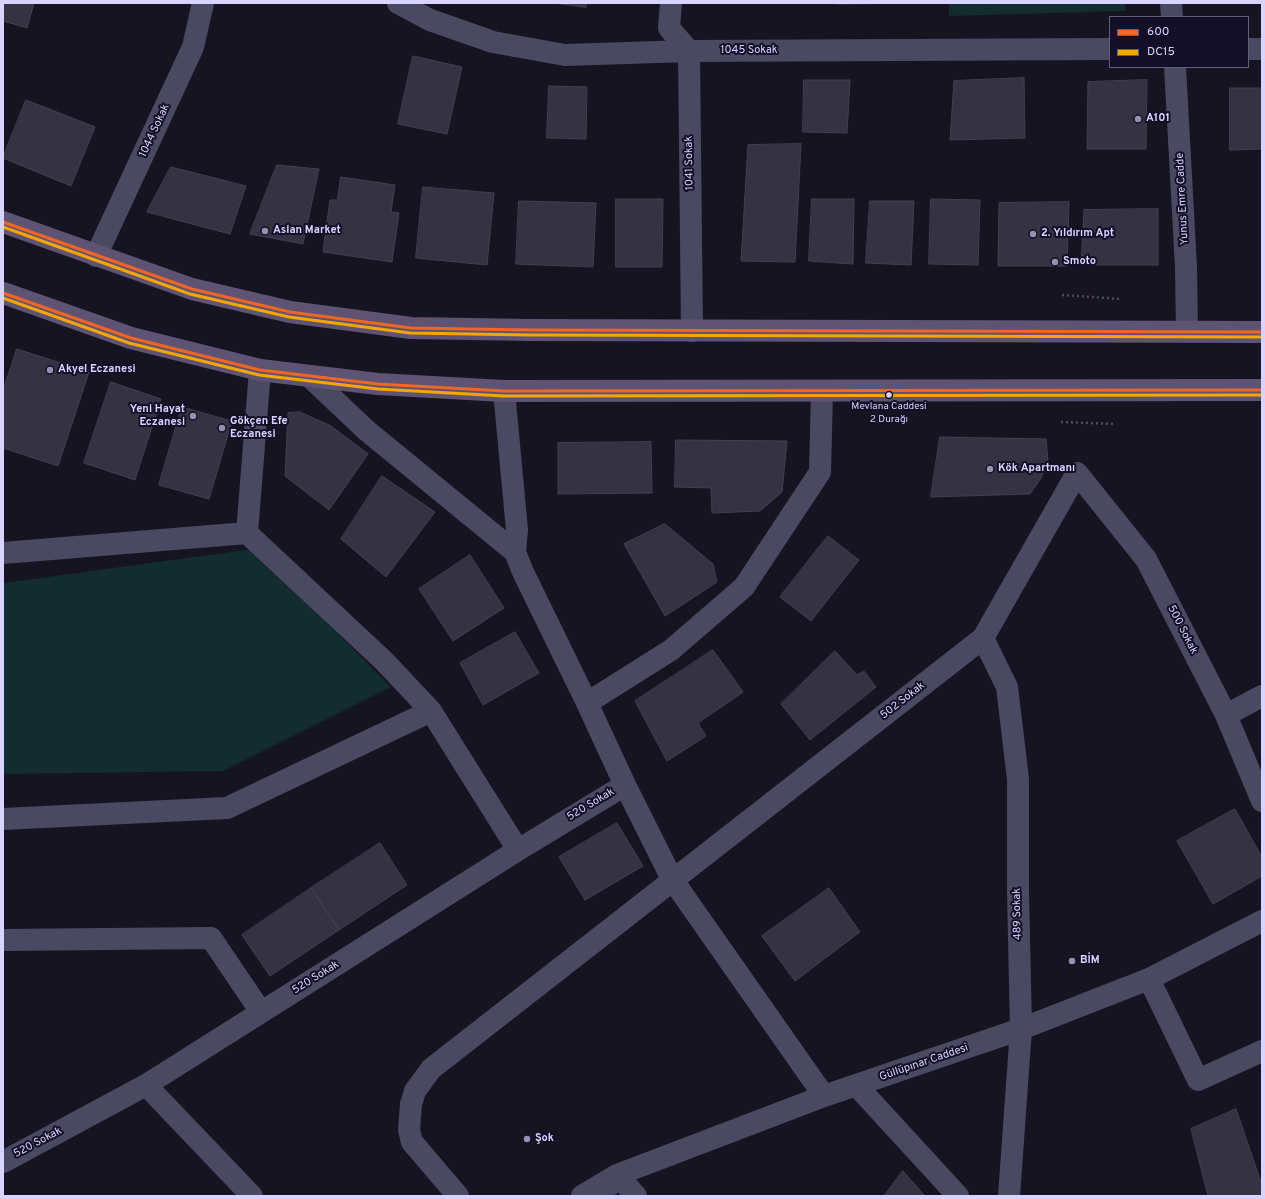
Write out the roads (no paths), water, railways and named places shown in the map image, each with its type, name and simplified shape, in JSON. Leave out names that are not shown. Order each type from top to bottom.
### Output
[{"type":"main road","points":[[3,222],[192,289],[283,310],[411,328],[692,331],[1262,332]]},
{"type":"main road","points":[[3,293],[131,338],[260,370],[378,384],[504,391],[822,392],[1262,390]]},
{"type":"street","name":"1044 Sokak","points":[[96,256],[193,47],[203,3]]},
{"type":"street","name":"1045 Sokak","points":[[398,3],[430,20],[494,42],[565,55],[688,51],[1109,49]]},
{"type":"street","points":[[671,3],[669,28],[688,51]]},
{"type":"street","points":[[1171,3],[1172,16]]},
{"type":"street","points":[[1249,49],[1262,49]]},
{"type":"street","name":"1041 Sokak","points":[[688,51],[692,331]]},
{"type":"street","name":"Yunus Emre Cadde","points":[[1175,68],[1186,267],[1187,331]]},
{"type":"street","points":[[247,533],[260,370]]},
{"type":"street","points":[[309,376],[366,430],[515,552]]},
{"type":"street","points":[[504,391],[517,530],[515,552],[523,572],[588,703],[624,785],[672,879],[824,1096]]},
{"type":"street","points":[[588,703],[672,650],[744,587],[820,472],[822,392]]},
{"type":"street","name":"502 Sokak","points":[[458,1196],[412,1142],[410,1130],[411,1104],[422,1079],[431,1069],[672,879],[983,638],[1077,473]]},
{"type":"street","name":"500 Sokak","points":[[1077,473],[1146,560],[1226,715],[1262,801]]},
{"type":"street","points":[[3,553],[247,533],[386,662],[431,711],[518,850]]},
{"type":"street","name":"489 Sokak","points":[[983,638],[1007,686],[1018,779],[1018,892],[1021,1029],[1009,1196]]},
{"type":"street","points":[[1226,715],[1262,696]]},
{"type":"street","points":[[3,819],[227,808],[431,711]]},
{"type":"street","name":"520 Sokak","points":[[3,1162],[146,1085],[518,850],[624,785]]},
{"type":"street","name":"Güllüpınar Caddesi","points":[[582,1196],[617,1175],[824,1096],[1021,1029],[1149,978],[1262,921]]},
{"type":"street","points":[[3,940],[211,938],[261,1012]]},
{"type":"street","points":[[1149,978],[1198,1080],[1262,1051]]},
{"type":"street","points":[[146,1085],[252,1196]]},
{"type":"street","points":[[857,1086],[958,1196]]},
{"type":"street","points":[[602,1196],[617,1175],[636,1196]]},
{"type":"place","name":"A101","points":[[1138,119]]},
{"type":"place","name":"Aslan Market","points":[[265,231]]},
{"type":"place","name":"2. Yıldırım Apt","points":[[1033,234]]},
{"type":"place","name":"Smoto","points":[[1055,262]]},
{"type":"place","name":"Akyel Eczanesi","points":[[50,370]]},
{"type":"place","name":"Mevlana Caddesi 2 Durağı","points":[[889,395]]},
{"type":"place","name":"Yeni Hayat Eczanesi","points":[[193,416]]},
{"type":"place","name":"Gökçen Efe Eczanesi","points":[[222,428]]},
{"type":"place","name":"Kök Apartmanı","points":[[990,469]]},
{"type":"place","name":"BİM","points":[[1072,961]]},
{"type":"place","name":"Şok","points":[[527,1139]]}]
